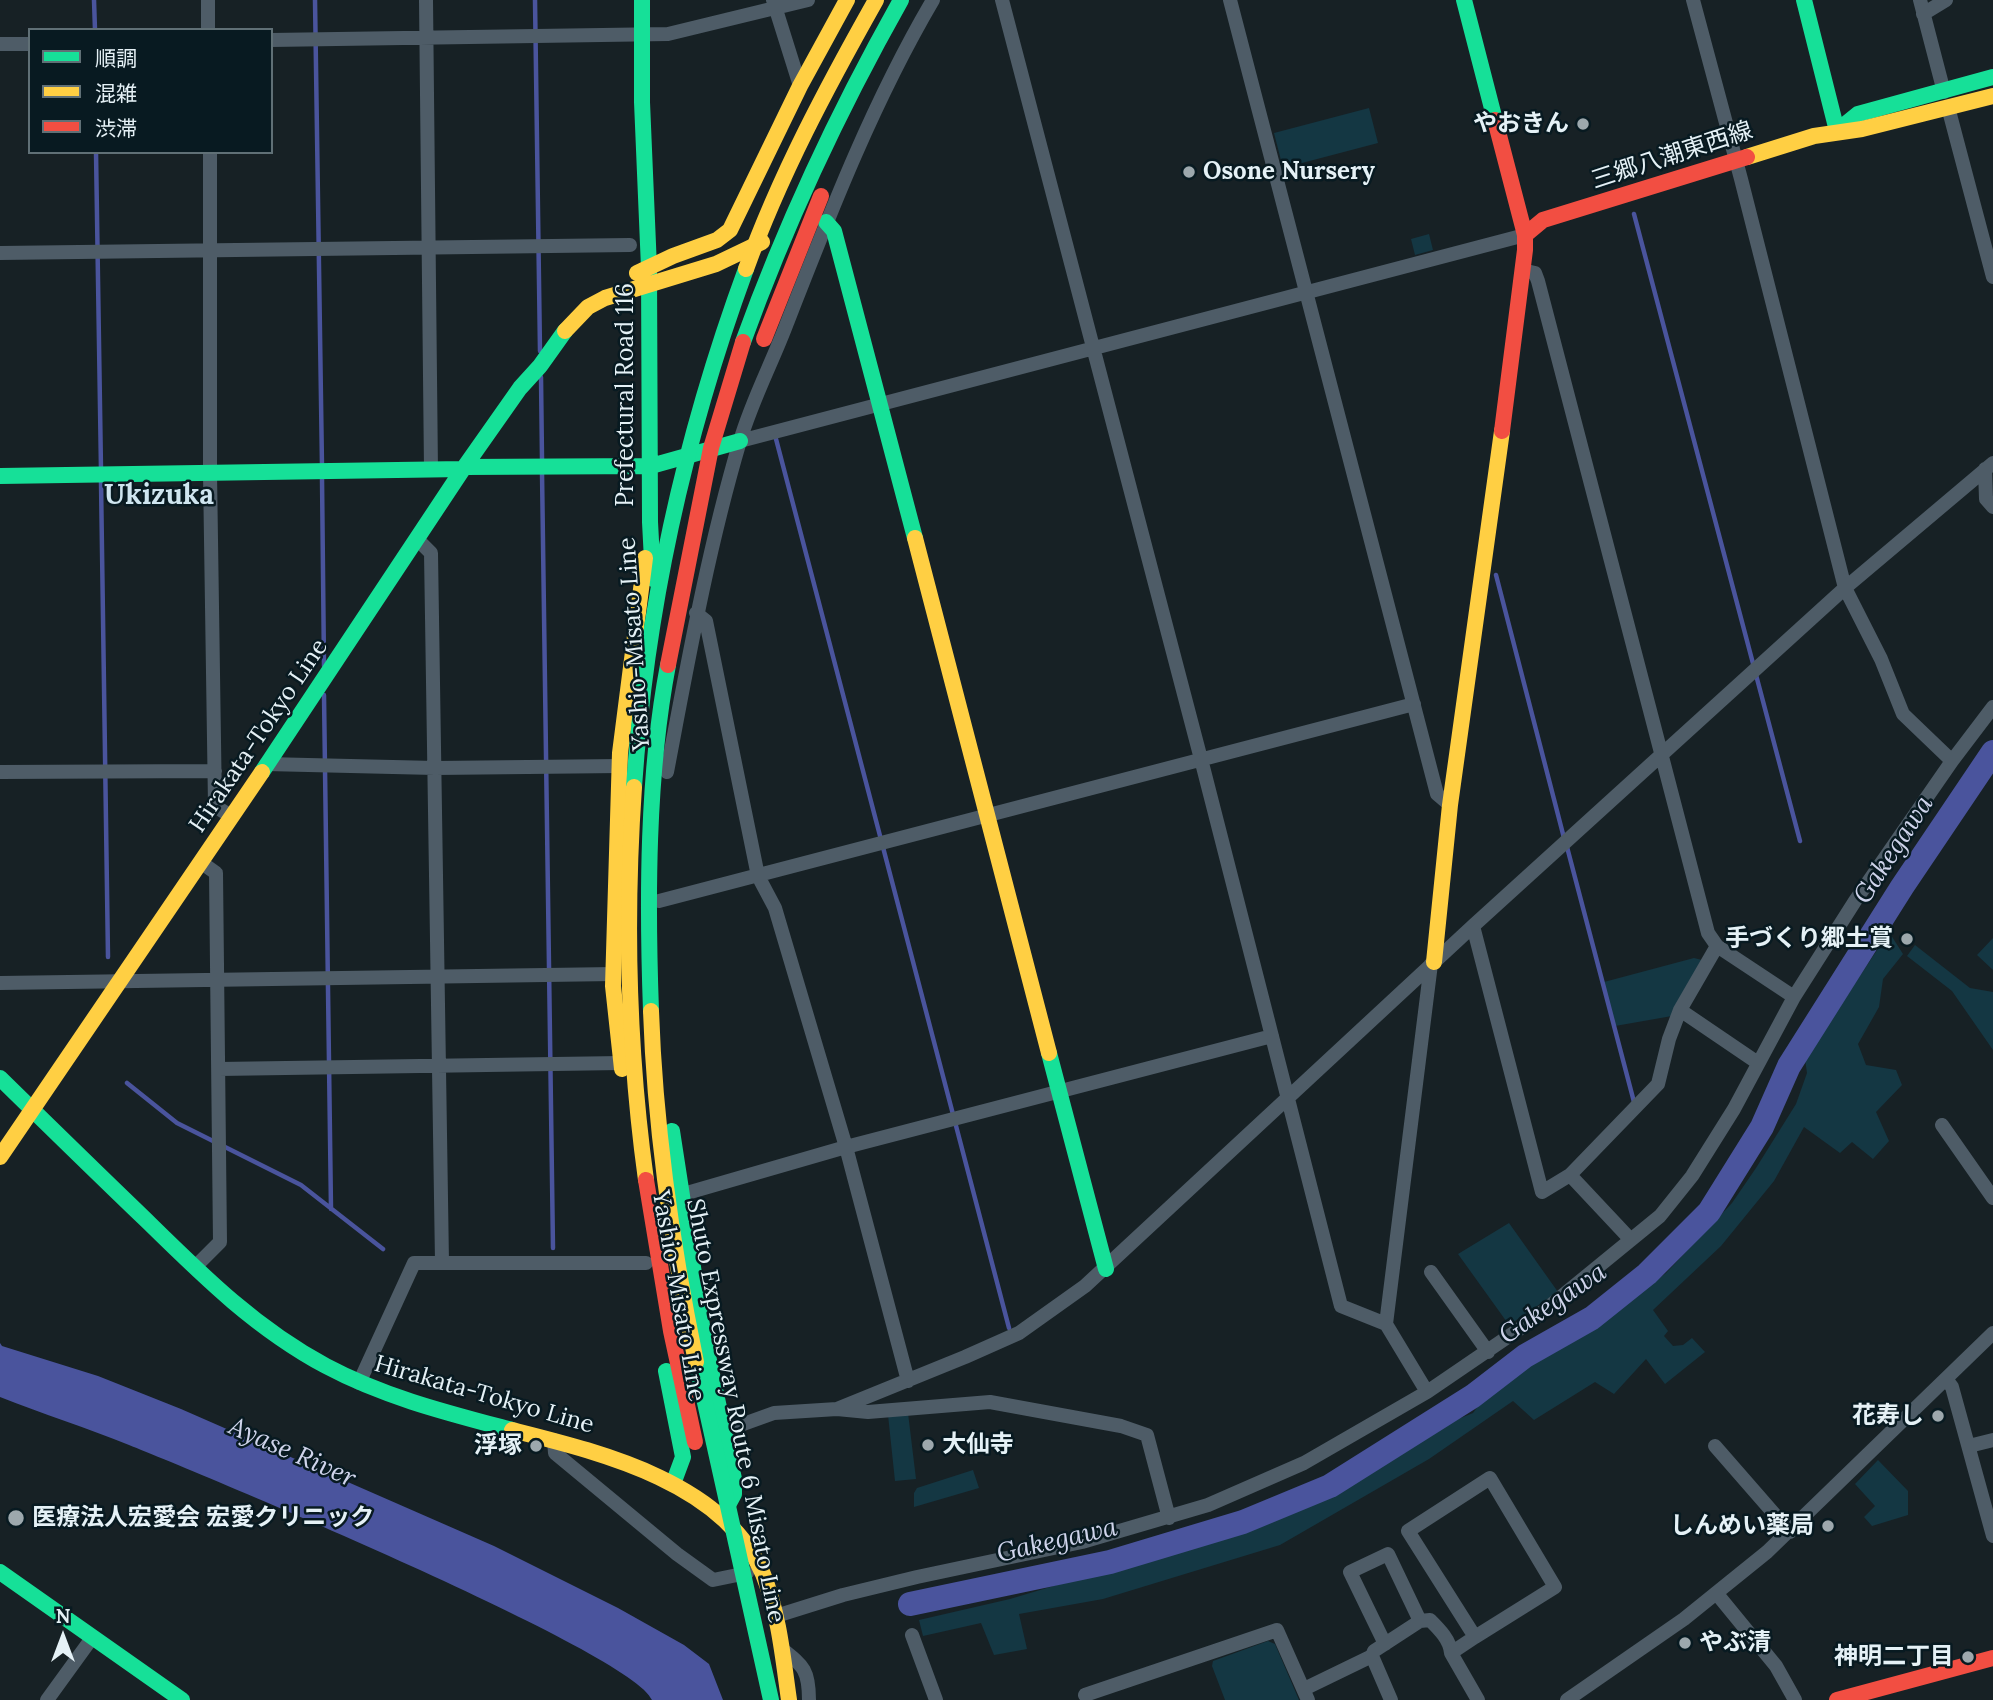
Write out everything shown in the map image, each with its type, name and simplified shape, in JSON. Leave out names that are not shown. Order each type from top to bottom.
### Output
[{"type":"main road","name":"Prefectural Road 116","points":[[642,0],[650,522]]},
{"type":"main road","points":[[648,276],[673,256],[717,240],[730,230],[800,86],[847,0]]},
{"type":"main road","points":[[667,540],[686,414],[710,334],[793,120],[828,48],[858,0]]},
{"type":"main road","name":"Shuto Expressway Route 6 Misato Line","points":[[699,1460],[653,1233],[638,1101],[630,993],[629,862],[636,752],[649,643],[667,540],[702,401],[747,266],[804,133],[876,0]]},
{"type":"main road","name":"Shuto Expressway Route 6 Misato Line","points":[[771,1700],[702,1388],[670,1217],[650,1017],[648,926],[655,784],[664,691],[708,463],[723,405],[779,248],[826,141],[901,0]]},
{"type":"main road","points":[[648,276],[716,264],[776,236],[804,208],[850,107],[910,0]]},
{"type":"main road","points":[[664,691],[681,649],[697,558],[746,382],[838,152],[918,0]]},
{"type":"main road","points":[[1432,963],[1450,805],[1491,516],[1525,235],[1464,0]]},
{"type":"main road","points":[[1804,0],[1837,131]]},
{"type":"main road","name":"三郷八潮東西線","points":[[1525,235],[1543,220],[1735,159],[1837,131],[1862,129],[1946,100],[1993,77]]},
{"type":"main road","name":"三郷八潮東西線","points":[[1946,100],[1993,96]]},
{"type":"main road","points":[[827,222],[834,230],[881,405],[1106,1269]]},
{"type":"main road","name":"Hirakata-Tokyo Line","points":[[0,1157],[202,863],[520,388],[533,361],[558,323],[583,300],[608,286],[648,276]]},
{"type":"main road","points":[[0,476],[651,466],[740,442]]},
{"type":"main road","name":"Yashio-Misato Line","points":[[650,522],[620,766],[614,974],[621,1062],[646,1263],[683,1457],[673,1484]]},
{"type":"main road","name":"Yashio-Misato Line","points":[[650,522],[667,772],[659,901],[663,1060],[680,1195],[735,1487],[722,1515]]},
{"type":"main road","points":[[621,1062],[663,1060]]},
{"type":"main road","points":[[0,1078],[34,1109]]},
{"type":"main road","name":"Hirakata-Tokyo Line","points":[[34,1109],[221,1294],[251,1319],[297,1350],[359,1383],[408,1401],[622,1460],[673,1484],[722,1515],[740,1533],[762,1570],[776,1616],[789,1700]]},
{"type":"main road","points":[[660,1339],[704,1332]]},
{"type":"main road","points":[[668,1380],[712,1481],[722,1515]]},
{"type":"main road","name":"Shuto Expressway Route 6 Misato Line","points":[[706,1486],[718,1538]]},
{"type":"main road","name":"Shuto Expressway Route 6 Misato Line","points":[[724,1564],[730,1590]]},
{"type":"main road","points":[[0,1572],[182,1700]]},
{"type":"main road","name":"Shuto Expressway Route 6 Misato Line","points":[[736,1616],[744,1653]]},
{"type":"main road","points":[[1837,1700],[1993,1658]]},
{"type":"street","points":[[208,0],[208,28]]},
{"type":"street","points":[[426,0],[431,470]]},
{"type":"street","points":[[273,40],[642,36],[668,34],[774,4],[808,0]]},
{"type":"street","points":[[667,772],[696,613],[740,442],[754,399],[772,365],[827,222],[884,88],[933,0]]},
{"type":"street","points":[[1002,0],[1341,1306],[1386,1324],[1427,1392]]},
{"type":"street","points":[[1230,0],[1437,794],[1450,805]]},
{"type":"street","points":[[1693,0],[1845,588],[1881,659],[1903,714],[1952,761]]},
{"type":"street","points":[[1946,0],[1922,7],[1993,277]]},
{"type":"street","points":[[774,4],[800,86]]},
{"type":"street","points":[[898,20],[916,27]]},
{"type":"street","points":[[0,44],[28,44]]},
{"type":"street","points":[[210,154],[210,473],[215,806],[232,817]]},
{"type":"street","points":[[740,442],[1525,235]]},
{"type":"street","points":[[0,253],[630,245]]},
{"type":"street","points":[[1522,270],[1535,273],[1538,281],[1708,933],[1717,946],[1794,997]]},
{"type":"street","points":[[837,1409],[1019,1333],[1106,1269],[1432,963],[1845,588],[1989,466]]},
{"type":"street","points":[[1989,466],[1986,499],[1993,507]]},
{"type":"street","points":[[418,540],[431,553],[442,1262]]},
{"type":"street","points":[[696,613],[706,621],[758,876],[775,908],[846,1147],[908,1381]]},
{"type":"street","points":[[659,901],[1414,704]]},
{"type":"street","points":[[776,1616],[842,1595],[1082,1542],[1169,1518],[1242,1492],[1304,1463],[1427,1392],[1534,1319],[1660,1216],[1692,1176],[1794,997],[1855,901],[1952,761],[1993,707]]},
{"type":"street","points":[[266,764],[435,768],[620,766]]},
{"type":"street","points":[[0,772],[215,771]]},
{"type":"street","points":[[195,1267],[219,1242],[216,873],[202,863]]},
{"type":"street","points":[[1473,926],[1542,1192],[1570,1175],[1658,1084],[1669,1039],[1680,1010],[1717,946]]},
{"type":"street","points":[[1386,1324],[1432,963]]},
{"type":"street","points":[[0,983],[614,974]]},
{"type":"street","points":[[1680,1010],[1758,1063]]},
{"type":"street","points":[[680,1195],[846,1147],[1272,1036]]},
{"type":"street","points":[[219,1069],[621,1062]]},
{"type":"street","points":[[1942,1125],[1993,1198]]},
{"type":"street","points":[[1570,1175],[1631,1240]]},
{"type":"street","points":[[359,1383],[414,1263],[646,1263]]},
{"type":"street","points":[[1431,1272],[1488,1352]]},
{"type":"street","points":[[1567,1700],[1649,1645],[1717,1594],[1790,1532],[1993,1334]]},
{"type":"street","points":[[1946,1379],[1952,1387],[1993,1536]]},
{"type":"street","points":[[724,1431],[774,1413],[837,1409],[868,1412],[989,1402],[1121,1426],[1147,1435],[1169,1518]]},
{"type":"street","points":[[554,1440],[555,1453],[712,1580],[762,1570]]},
{"type":"street","points":[[1969,1446],[1993,1440]]},
{"type":"street","points":[[1715,1446],[1790,1532]]},
{"type":"street","points":[[1451,1653],[1555,1587],[1490,1478],[1408,1531],[1475,1637]]},
{"type":"street","points":[[1385,1644],[1350,1572],[1388,1554],[1420,1621]]},
{"type":"street","points":[[1717,1594],[1776,1666],[1795,1700]]},
{"type":"street","points":[[1080,1680],[1085,1698],[1277,1630],[1306,1694],[1372,1656],[1374,1651],[1420,1621],[1430,1620],[1450,1645],[1451,1653],[1478,1700]]},
{"type":"street","points":[[912,1634],[936,1700]]},
{"type":"street","points":[[47,1700],[92,1638]]},
{"type":"street","points":[[782,1649],[802,1664],[809,1681],[809,1700]]},
{"type":"street","points":[[1372,1656],[1391,1700]]},
{"type":"shaded area","points":[[1369,108],[1378,143],[1283,168],[1274,133]]},
{"type":"shaded area","points":[[1429,234],[1433,250],[1415,255],[1411,239]]},
{"type":"shaded area","points":[[1889,932],[1903,954],[1883,979],[1879,1007],[1858,1044],[1866,1065],[1896,1070],[1902,1085],[1876,1112],[1889,1141],[1873,1159],[1852,1142],[1840,1153],[1804,1127],[1774,1181],[1721,1246],[1653,1310],[1668,1331],[1664,1336],[1673,1346],[1683,1345],[1692,1338],[1705,1352],[1665,1384],[1646,1359],[1614,1394],[1595,1382],[1534,1420],[1513,1401],[1429,1459],[1280,1545],[1103,1599],[1019,1614],[1027,1649],[994,1655],[981,1623],[923,1636],[919,1620],[1010,1599],[1217,1537],[1306,1503],[1362,1474],[1446,1424],[1473,1413],[1489,1391],[1625,1304],[1666,1273],[1732,1203],[1796,1104],[1807,1073],[1805,1059]]},
{"type":"shaded area","points":[[1993,938],[1993,970],[1977,955]]},
{"type":"shaded area","points":[[1915,945],[1970,988],[1993,992],[1993,1050],[1952,991],[1907,956]]},
{"type":"shaded area","points":[[1694,958],[1702,960],[1672,1016],[1615,1026],[1604,982]]},
{"type":"shaded area","points":[[1509,1223],[1558,1292],[1509,1325],[1458,1254]]},
{"type":"shaded area","points":[[908,1413],[916,1479],[895,1481],[888,1415]]},
{"type":"shaded area","points":[[1878,1460],[1908,1491],[1908,1515],[1872,1526],[1864,1517],[1875,1506],[1855,1484]]},
{"type":"shaded area","points":[[973,1470],[979,1488],[914,1507],[914,1493],[917,1488]]},
{"type":"shaded area","points":[[1268,1641],[1275,1644],[1299,1700],[1225,1700],[1212,1666],[1213,1661]]},
{"type":"water","points":[[0,1343],[2,1346],[98,1376],[181,1409],[494,1546],[618,1608],[684,1645],[709,1664],[723,1700],[652,1700],[628,1677],[498,1606],[171,1462],[0,1397]]},
{"type":"waterway","points":[[94,0],[95,28]]},
{"type":"waterway","points":[[315,0],[322,466]]},
{"type":"waterway","points":[[535,0],[540,351]]},
{"type":"waterway","points":[[96,154],[101,470]]},
{"type":"waterway","points":[[1634,214],[1800,841]]},
{"type":"waterway","points":[[541,377],[542,459]]},
{"type":"waterway","points":[[776,439],[1009,1328]]},
{"type":"waterway","points":[[542,472],[553,1248]]},
{"type":"waterway","points":[[322,478],[324,666]]},
{"type":"waterway","points":[[101,482],[108,957]]},
{"type":"waterway","points":[[1496,575],[1564,838]]},
{"type":"waterway","points":[[324,695],[331,1209]]},
{"type":"waterway","name":"Gakegawa","points":[[910,1604],[1110,1562],[1243,1522],[1330,1486],[1473,1396],[1525,1356],[1592,1318],[1647,1274],[1709,1212],[1762,1127],[1789,1066],[1902,887],[1993,752]]},
{"type":"waterway","points":[[1567,847],[1634,1102]]},
{"type":"waterway","points":[[127,1083],[177,1123],[215,1142]]},
{"type":"waterway","points":[[223,1146],[301,1185],[383,1249]]},
{"type":"traffic: fast","points":[[642,0],[653,579]]},
{"type":"traffic: fast","points":[[743,342],[777,254],[815,168],[856,83],[901,0]]},
{"type":"traffic: fast","points":[[1464,0],[1495,120]]},
{"type":"traffic: fast","points":[[1804,0],[1837,131]]},
{"type":"traffic: fast","points":[[1837,131],[1858,114],[1993,77]]},
{"type":"traffic: fast","points":[[826,222],[834,231],[915,538]]},
{"type":"traffic: fast","points":[[634,787],[648,655],[672,524],[704,395],[746,269]]},
{"type":"traffic: fast","points":[[262,772],[463,469],[520,388],[565,331]]},
{"type":"traffic: fast","points":[[465,467],[651,466],[740,441]]},
{"type":"traffic: fast","points":[[0,476],[463,469]]},
{"type":"traffic: fast","points":[[651,1011],[649,926],[652,794],[668,665]]},
{"type":"traffic: fast","points":[[1049,1053],[1106,1269]]},
{"type":"traffic: fast","points":[[0,1078],[166,1240],[230,1299],[276,1335],[326,1366],[371,1387],[512,1430]]},
{"type":"traffic: fast","points":[[672,1131],[703,1332],[734,1479],[734,1494],[727,1507]]},
{"type":"traffic: fast","points":[[696,1362],[771,1700]]},
{"type":"traffic: fast","points":[[666,1371],[683,1457],[673,1484]]},
{"type":"traffic: fast","points":[[0,1572],[182,1700]]},
{"type":"traffic: slow","points":[[637,273],[717,240],[730,230],[800,86],[847,0]]},
{"type":"traffic: slow","points":[[746,269],[805,132],[876,0]]},
{"type":"traffic: slow","points":[[1747,157],[1814,136],[1862,129],[1993,96]]},
{"type":"traffic: slow","points":[[565,331],[588,307],[605,298],[716,264],[762,242]]},
{"type":"traffic: slow","points":[[1434,962],[1450,805],[1502,431]]},
{"type":"traffic: slow","points":[[915,538],[1049,1053]]},
{"type":"traffic: slow","points":[[622,1069],[613,986],[620,753],[645,558]]},
{"type":"traffic: slow","points":[[0,1157],[262,772]]},
{"type":"traffic: slow","points":[[634,787],[630,984],[635,1082],[646,1180]]},
{"type":"traffic: slow","points":[[651,1011],[656,1099],[666,1187],[696,1362]]},
{"type":"traffic: slow","points":[[512,1430],[620,1461],[690,1494],[720,1516],[745,1542],[763,1574],[777,1620],[789,1700]]},
{"type":"traffic: jam","points":[[1495,120],[1525,235],[1502,431]]},
{"type":"traffic: jam","points":[[1525,235],[1543,220],[1747,157]]},
{"type":"traffic: jam","points":[[764,339],[821,196]]},
{"type":"traffic: jam","points":[[668,665],[711,448],[743,342]]},
{"type":"traffic: jam","points":[[646,1180],[671,1331],[695,1442]]},
{"type":"traffic: jam","points":[[1837,1700],[1993,1658]]},
{"type":"place","name":"やおきん","points":[[1583,124]]},
{"type":"place","name":"Osone Nursery","points":[[1189,172]]},
{"type":"place","name":"手づくり郷土賞","points":[[1907,939]]},
{"type":"place","name":"花寿し","points":[[1938,1416]]},
{"type":"place","name":"大仙寺","points":[[928,1445]]},
{"type":"place","name":"浮塚","points":[[536,1446]]},
{"type":"place","name":"医療法人宏愛会 宏愛クリニック","points":[[16,1518]]},
{"type":"place","name":"しんめい薬局","points":[[1828,1526]]},
{"type":"place","name":"やぶ清","points":[[1685,1643]]},
{"type":"place","name":"神明二丁目","points":[[1968,1657]]},
{"type":"district","name":"Ukizuka","points":[[159,496]]},
{"type":"water label","name":"Ayase River","points":[[292,1453]]}]
